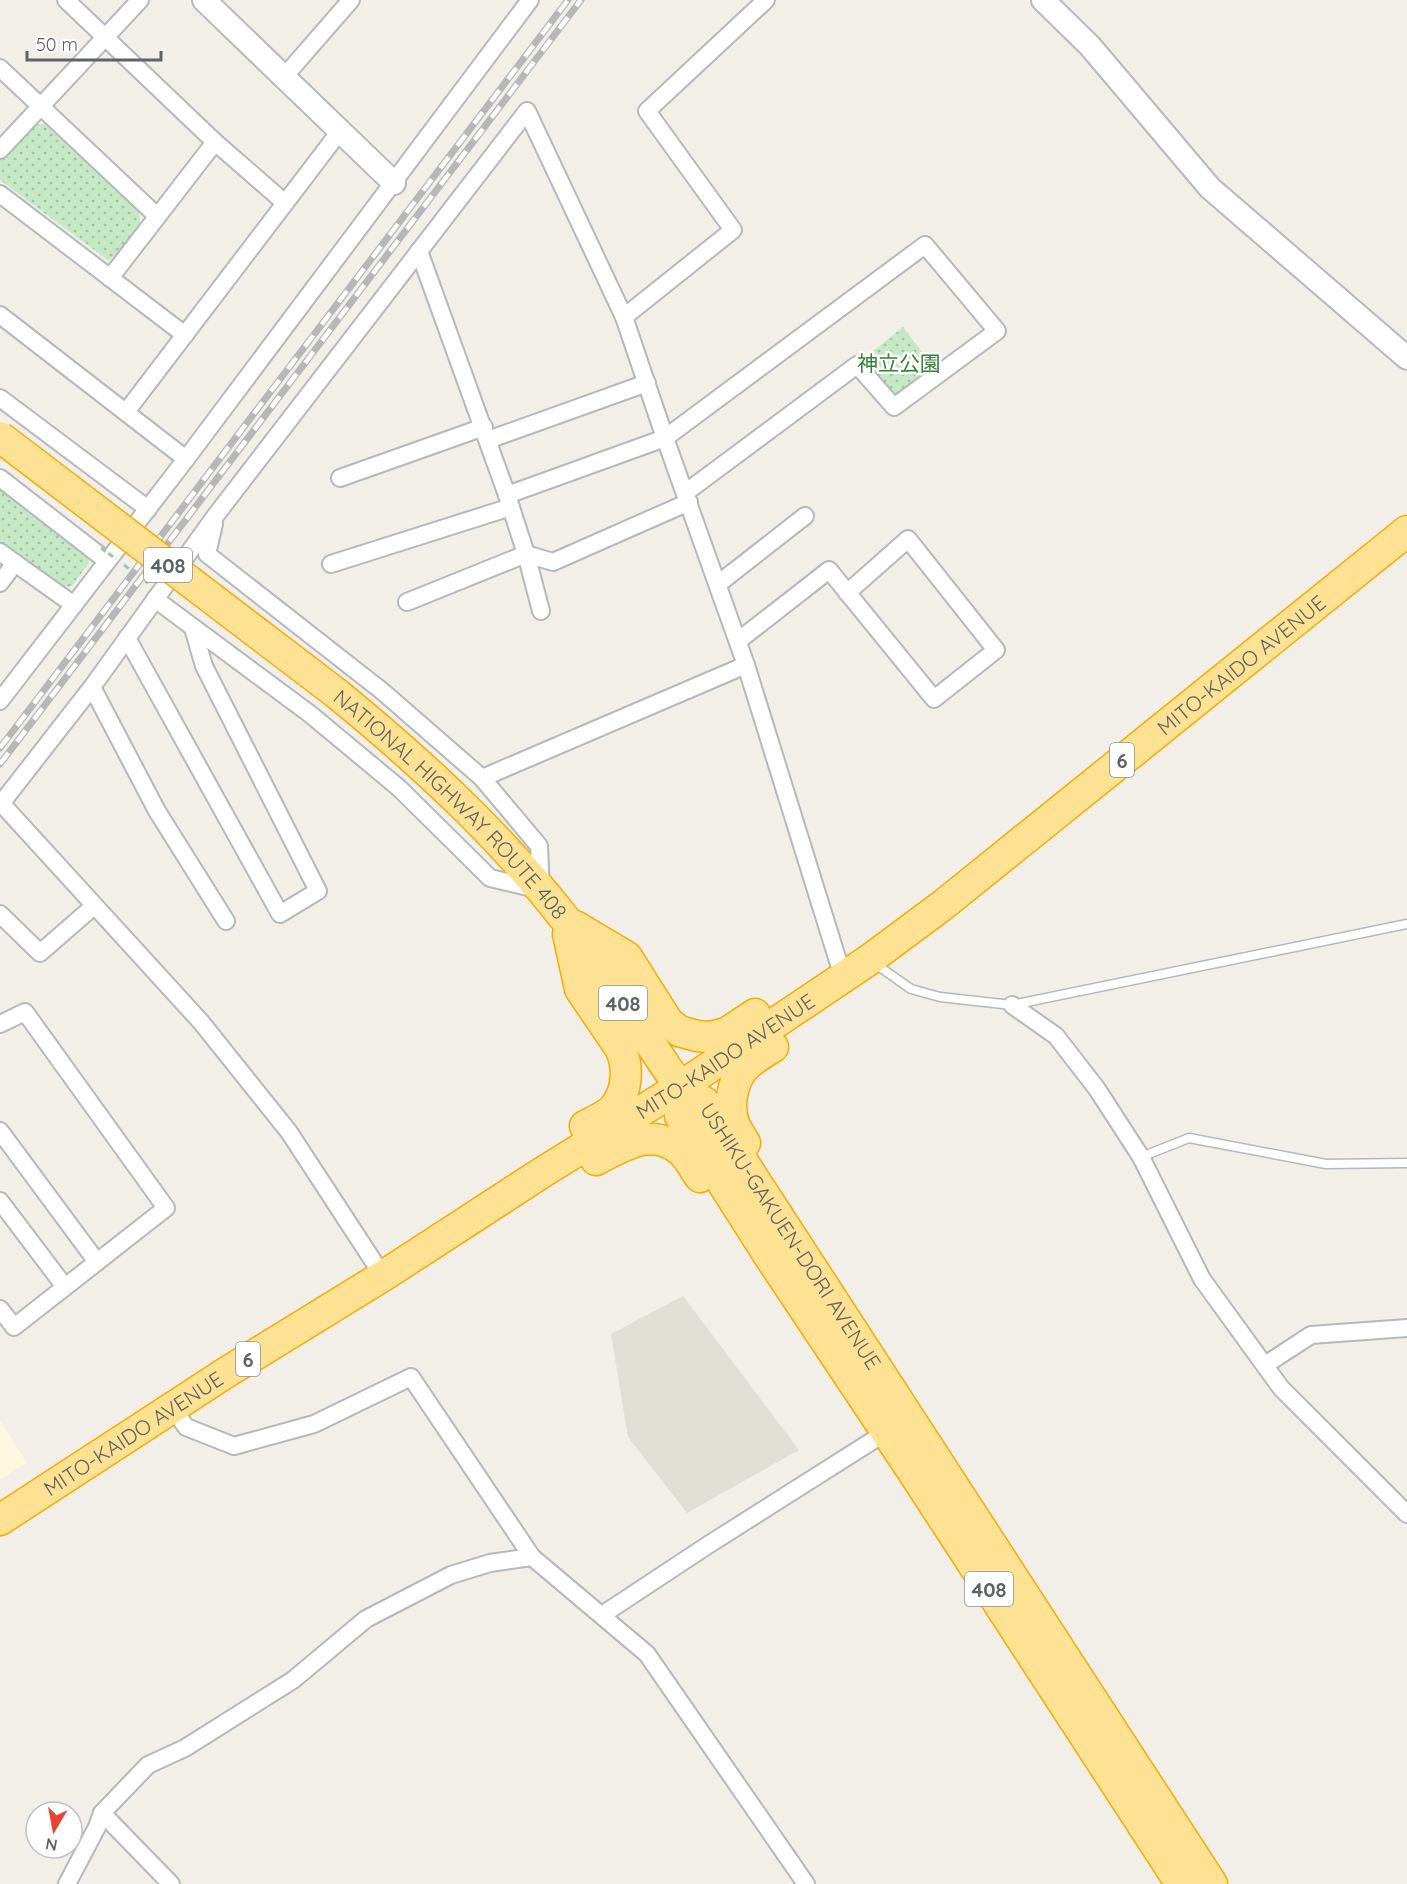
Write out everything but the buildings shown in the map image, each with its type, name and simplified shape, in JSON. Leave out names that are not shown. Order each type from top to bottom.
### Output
[{"type":"highway","name":"NATIONAL HIGHWAY ROUTE 408","points":[[0,437],[336,693],[385,733],[456,800],[506,850],[565,920],[680,1087]]},
{"type":"highway","name":"MITO-KAIDO AVENUE","points":[[0,1521],[172,1407],[680,1087],[869,960],[943,905],[1407,531]]},
{"type":"highway","points":[[565,920],[627,957],[668,1022],[679,1031],[697,1036],[718,1035],[728,1032],[778,998],[816,996],[800,1028],[747,1065],[740,1073],[733,1092],[731,1107],[734,1125],[785,1207],[798,1244]]},
{"type":"highway","points":[[543,1172],[572,1133],[614,1107],[625,1081],[627,1067],[620,1048],[580,989],[565,920]]},
{"type":"highway","name":"USHIKU-GAKUEN-DORI AVENUE","points":[[680,1087],[704,1102],[798,1244],[898,1425],[1181,1884]]},
{"type":"highway","name":"USHIKU-GAKUEN-DORI AVENUE","points":[[680,1087],[680,1116],[767,1253],[898,1425],[1212,1884]]},
{"type":"highway","points":[[499,1201],[518,1203],[625,1144],[641,1138],[653,1138],[671,1144],[681,1151],[740,1234],[767,1253]]},
{"type":"street","points":[[66,0],[215,141],[285,203]]},
{"type":"street","points":[[0,150],[140,0]]},
{"type":"street","points":[[204,0],[394,183]]},
{"type":"street","points":[[0,701],[74,605],[108,556],[186,459],[530,0]]},
{"type":"street","points":[[624,317],[732,230],[647,111],[766,0]]},
{"type":"street","points":[[1043,0],[1090,46],[1210,188],[1407,358]]},
{"type":"street","points":[[284,77],[342,3]]},
{"type":"street","points":[[0,68],[157,216]]},
{"type":"street","points":[[383,1276],[289,1132],[201,1022],[1,804],[92,687],[127,638],[154,593],[527,111],[624,317],[746,665],[843,977]]},
{"type":"street","points":[[126,412],[340,131]]},
{"type":"street","points":[[110,278],[215,141]]},
{"type":"street","points":[[0,194],[185,335]]},
{"type":"street","points":[[331,564],[509,501],[665,438],[925,245],[997,331],[894,407],[857,365],[687,498],[553,562],[526,554],[407,602]]},
{"type":"street","points":[[419,251],[509,501],[541,611]]},
{"type":"street","points":[[0,315],[186,459]]},
{"type":"street","points":[[340,478],[647,383]]},
{"type":"street","points":[[0,398],[148,509]]},
{"type":"street","points":[[0,478],[108,556]]},
{"type":"street","points":[[154,593],[193,628],[310,714],[399,788],[490,878],[541,890],[539,846],[482,778],[382,691],[207,554],[216,515]]},
{"type":"street","points":[[718,584],[805,516]]},
{"type":"street","points":[[738,642],[829,570],[934,699],[996,650],[908,539],[847,592]]},
{"type":"street","points":[[0,552],[74,605]]},
{"type":"street","points":[[0,583],[15,563]]},
{"type":"street","points":[[127,638],[280,914],[318,891],[204,666],[193,628]]},
{"type":"street","points":[[482,778],[746,665]]},
{"type":"street","points":[[92,687],[157,811],[226,921]]},
{"type":"street","points":[[0,914],[40,953],[94,906]]},
{"type":"street","points":[[1012,1005],[1056,1036],[1097,1089],[1141,1157],[1202,1279],[1281,1389],[1407,1514]]},
{"type":"street","points":[[0,1024],[25,1012],[165,1208],[14,1327],[0,1309]]},
{"type":"street","points":[[0,1131],[97,1262]]},
{"type":"street","points":[[0,1201],[65,1287]]},
{"type":"street","points":[[1265,1365],[1311,1335],[1407,1328]]},
{"type":"street","points":[[172,1407],[186,1427],[234,1446],[314,1425],[411,1377],[532,1557],[647,1654],[806,1884]]},
{"type":"street","points":[[602,1615],[898,1425]]},
{"type":"street","points":[[67,1884],[102,1813],[148,1765],[185,1748],[293,1680],[366,1619],[451,1575],[490,1563],[532,1557]]},
{"type":"street","points":[[102,1813],[171,1884]]},
{"type":"lane","points":[[869,960],[911,989],[939,997],[1012,1005],[1407,924]]},
{"type":"lane","points":[[1141,1157],[1188,1138],[1326,1164],[1407,1163]]},
{"type":"path","points":[[108,556],[154,593]]},
{"type":"shaded area","points":[[683,1296],[799,1450],[687,1513],[628,1437],[611,1334]]},
{"type":"shaded area","points":[[0,1421],[27,1463],[0,1479]]},
{"type":"green space","points":[[35,124],[45,124],[139,211],[141,229],[109,261],[0,180],[0,158]]},
{"type":"green space","name":"神立公園","points":[[903,327],[934,368],[896,398],[865,358]]},
{"type":"green space","points":[[0,484],[87,548],[89,563],[72,586],[57,588],[0,545]]},
{"type":"railway","points":[[0,748],[568,0]]},
{"type":"railway","points":[[0,764],[581,0]]}]
